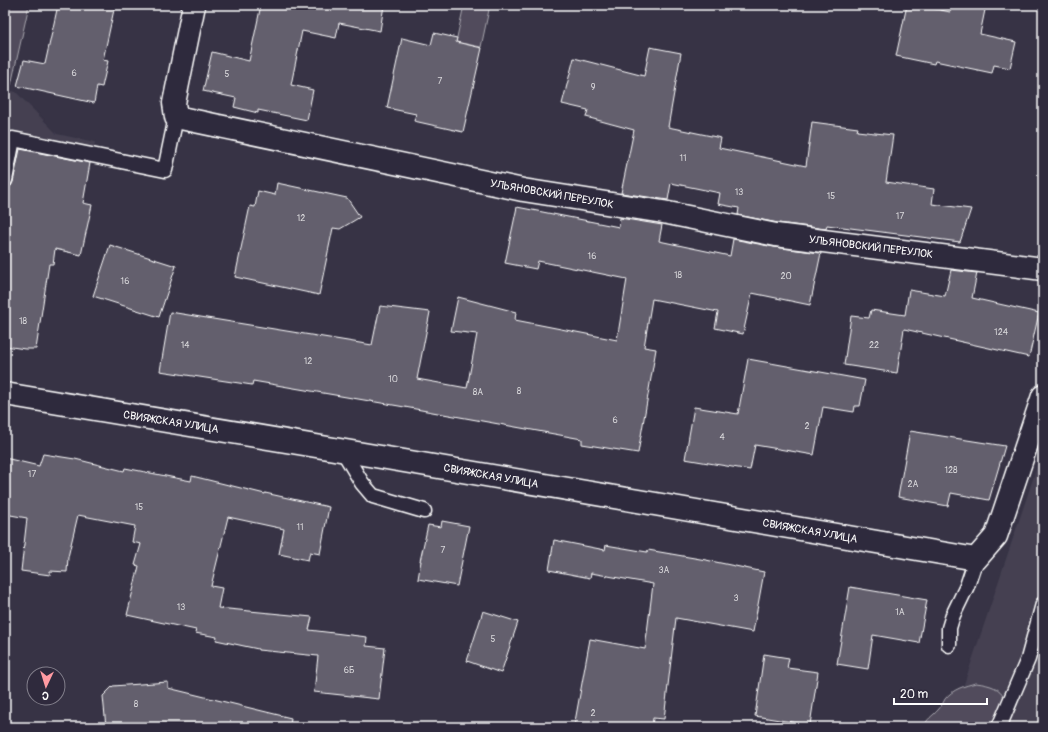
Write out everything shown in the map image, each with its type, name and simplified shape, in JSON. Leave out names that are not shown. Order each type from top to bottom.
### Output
[{"type":"street","points":[[176,117],[174,103],[194,5]]},
{"type":"street","name":"УЛЬЯНОВСКИЙ ПЕРЕУЛОК","points":[[176,117],[523,190],[663,212],[776,235],[1043,270]]},
{"type":"street","name":"СВИЯЖСКАЯ УЛИЦА","points":[[5,394],[976,559]]},
{"type":"street","points":[[976,559],[996,536],[1043,396]]},
{"type":"lane","points":[[5,180],[13,138],[165,170],[176,117]]},
{"type":"lane","points":[[343,451],[362,483],[373,496],[424,511]]},
{"type":"lane","points":[[949,645],[949,628],[953,615],[967,586],[976,559]]},
{"type":"lane","points":[[999,727],[1028,659],[1043,604]]},
{"type":"shaded area","points":[[5,5],[29,5],[11,85],[5,83]]},
{"type":"shaded area","points":[[464,5],[490,5],[481,47],[456,42]]},
{"type":"shaded area","points":[[5,89],[16,92],[57,134],[95,142],[83,203],[92,205],[86,238],[48,230],[5,234]]},
{"type":"shaded area","points":[[1043,449],[1043,727],[950,727],[958,702]]},
{"type":"shaded area","points":[[976,683],[987,685],[1000,691],[1005,702],[1006,727],[924,727],[926,722],[939,709],[948,696],[959,688]]},
{"type":"building","points":[[58,5],[115,5],[103,60],[108,61],[102,87],[97,86],[94,103],[17,86],[24,60],[45,64]]},
{"type":"building","points":[[261,5],[384,5],[380,31],[339,23],[336,38],[302,31],[291,85],[313,90],[307,120],[258,110],[258,113],[234,107],[236,98],[203,91],[212,52],[249,61]]},
{"type":"building","points":[[907,5],[918,5],[950,12],[952,5],[986,5],[980,34],[1016,42],[1010,68],[994,65],[992,73],[935,61],[934,64],[896,56]]},
{"type":"building","points":[[434,33],[457,38],[456,42],[482,48],[463,132],[414,121],[416,114],[387,108],[402,38],[431,45]]},
{"type":"building","points":[[650,47],[681,53],[668,127],[721,138],[719,148],[806,166],[812,122],[858,128],[857,131],[893,135],[886,182],[934,189],[932,204],[971,209],[960,242],[827,225],[826,229],[778,223],[738,215],[739,208],[718,204],[720,193],[671,183],[668,200],[621,193],[634,130],[586,117],[588,110],[562,104],[574,58],[644,76]]},
{"type":"building","points":[[20,149],[90,163],[83,203],[92,205],[81,255],[55,249],[53,264],[49,264],[36,349],[5,346],[5,188],[11,186],[13,182]]},
{"type":"building","points":[[277,183],[347,198],[360,217],[340,229],[333,228],[319,295],[235,277],[250,206],[255,207],[258,191],[275,195]]},
{"type":"building","points":[[517,207],[619,227],[620,218],[662,225],[659,241],[730,256],[733,239],[774,247],[821,253],[810,305],[752,293],[743,334],[715,328],[718,312],[652,299],[644,347],[656,349],[638,453],[582,444],[582,439],[399,406],[253,381],[252,385],[160,371],[170,312],[372,345],[380,306],[430,312],[417,379],[467,388],[477,334],[451,331],[458,297],[516,312],[515,320],[617,340],[627,279],[538,261],[536,269],[505,263]]},
{"type":"building","points":[[110,245],[176,266],[159,317],[93,296]]},
{"type":"building","points":[[951,270],[977,273],[972,298],[1039,313],[1029,357],[904,329],[897,373],[844,365],[851,316],[869,318],[871,310],[905,315],[909,290],[945,296]]},
{"type":"building","points":[[748,359],[865,380],[860,406],[855,406],[854,412],[823,407],[814,455],[755,445],[750,470],[685,459],[694,407],[738,414]]},
{"type":"building","points":[[910,431],[1005,446],[989,500],[951,493],[948,506],[898,497]]},
{"type":"building","points":[[43,454],[75,459],[124,471],[125,468],[191,481],[192,476],[265,494],[329,507],[320,554],[310,552],[308,560],[279,554],[284,529],[228,517],[211,586],[222,588],[218,608],[312,617],[309,630],[367,637],[366,646],[385,648],[379,699],[314,692],[318,656],[258,650],[216,640],[217,637],[195,633],[196,630],[127,615],[139,566],[135,565],[141,544],[132,542],[135,526],[78,515],[68,557],[67,572],[50,571],[50,575],[21,571],[27,518],[5,514],[5,458],[39,466]]},
{"type":"building","points":[[442,521],[469,526],[457,586],[418,579],[420,561],[428,525],[441,527]]},
{"type":"building","points":[[554,540],[605,550],[606,545],[647,552],[648,550],[764,572],[753,632],[676,618],[664,719],[653,718],[652,727],[574,727],[590,639],[645,649],[653,584],[591,573],[590,578],[549,570]]},
{"type":"building","points":[[850,587],[927,600],[919,643],[873,635],[868,669],[837,664]]},
{"type":"building","points":[[483,611],[518,622],[501,673],[467,661]]},
{"type":"building","points":[[764,654],[789,658],[787,668],[818,672],[810,725],[755,716]]},
{"type":"building","points":[[168,682],[168,688],[291,718],[290,727],[106,727],[103,696],[113,686]]}]
